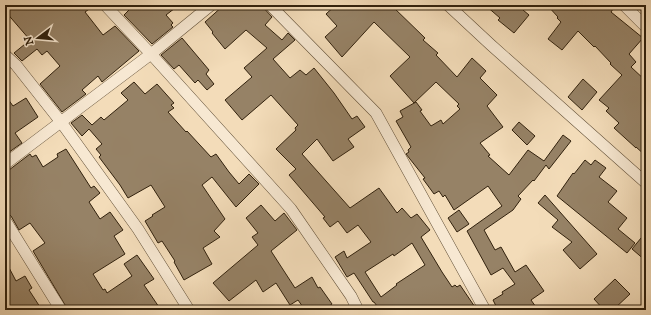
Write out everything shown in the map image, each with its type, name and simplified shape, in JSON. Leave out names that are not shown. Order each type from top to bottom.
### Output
[{"type":"street","points":[[105,5],[291,209],[351,296],[358,310]]},
{"type":"street","points":[[5,164],[151,54],[211,5]]},
{"type":"street","points":[[270,5],[376,113],[485,310]]},
{"type":"street","points":[[448,5],[646,183]]},
{"type":"street","points":[[624,5],[646,27]]},
{"type":"street","points":[[5,55],[16,65],[61,122],[138,229],[189,310]]},
{"type":"street","points":[[5,220],[61,310]]},
{"type":"building","points":[[5,5],[95,5],[85,12],[103,35],[115,26],[139,51],[102,82],[98,76],[82,90],[86,94],[62,112],[40,84],[60,66],[47,51],[42,55],[37,49],[22,61],[14,53],[30,40],[5,11]]},
{"type":"building","points":[[125,5],[179,5],[166,15],[173,23],[171,25],[173,27],[152,44],[124,15],[129,10]]},
{"type":"building","points":[[224,5],[261,5],[272,17],[265,25],[282,40],[288,33],[295,40],[273,59],[290,78],[300,70],[306,75],[314,68],[352,119],[357,116],[365,127],[348,139],[354,147],[333,161],[317,139],[302,154],[350,208],[379,188],[397,213],[402,208],[411,218],[417,214],[430,230],[421,237],[442,272],[452,287],[455,285],[457,287],[460,285],[477,310],[380,310],[354,273],[347,277],[335,257],[344,251],[347,258],[371,242],[358,225],[347,233],[338,221],[330,227],[323,218],[325,217],[289,175],[296,169],[276,149],[296,130],[295,128],[298,125],[271,95],[242,120],[225,100],[252,77],[244,68],[267,48],[246,30],[225,49],[205,22]],"holes":[[[412,243],[425,265],[396,284],[397,285],[381,297],[365,272],[393,254],[394,256]]]},
{"type":"building","points":[[336,5],[391,5],[425,38],[423,40],[438,53],[436,55],[457,77],[472,58],[486,71],[480,78],[497,95],[487,106],[503,127],[480,143],[490,155],[488,156],[509,175],[528,150],[544,161],[563,135],[571,141],[549,169],[546,165],[534,181],[533,180],[518,196],[521,199],[513,210],[484,230],[495,250],[501,247],[515,272],[526,265],[544,291],[531,300],[538,310],[498,310],[493,300],[515,284],[503,268],[491,275],[467,231],[502,206],[488,186],[454,210],[445,195],[443,197],[439,191],[434,194],[423,179],[425,178],[406,154],[409,152],[408,150],[411,147],[396,121],[403,117],[400,111],[416,102],[422,110],[420,111],[431,126],[441,120],[443,124],[460,109],[457,106],[459,104],[436,82],[414,103],[390,76],[410,57],[374,22],[342,57],[325,37],[337,26],[326,14]]},
{"type":"building","points":[[485,5],[527,5],[523,10],[529,15],[514,33],[498,20],[500,18]]},
{"type":"building","points":[[547,5],[607,5],[613,9],[611,12],[643,38],[629,54],[636,62],[631,67],[646,81],[646,156],[614,128],[619,123],[606,111],[609,108],[599,100],[622,75],[610,64],[611,63],[595,46],[594,47],[578,31],[562,50],[548,39],[561,22]]},
{"type":"building","points":[[182,38],[209,70],[206,74],[214,84],[207,90],[198,80],[195,83],[179,65],[174,69],[161,55]]},
{"type":"building","points":[[583,79],[597,92],[582,110],[568,97]]},
{"type":"building","points":[[134,82],[145,94],[157,84],[174,103],[171,105],[174,108],[168,112],[211,157],[216,154],[239,184],[249,174],[259,184],[236,207],[212,177],[202,185],[225,219],[214,231],[220,237],[203,248],[212,264],[184,280],[174,262],[175,261],[162,241],[158,243],[145,221],[165,207],[151,185],[128,198],[99,157],[101,155],[96,149],[102,144],[89,129],[82,136],[71,123],[82,115],[92,125],[101,117],[104,120],[128,100],[121,93]]},
{"type":"building","points":[[5,95],[13,106],[26,98],[38,117],[15,133],[22,143],[5,155]]},
{"type":"building","points":[[519,122],[535,136],[527,145],[512,130]]},
{"type":"building","points":[[66,149],[91,188],[94,186],[100,193],[89,202],[100,219],[110,212],[123,230],[114,236],[125,254],[93,274],[103,290],[105,289],[107,293],[132,276],[124,264],[137,255],[154,279],[144,285],[161,310],[68,310],[33,251],[45,243],[30,223],[19,230],[11,216],[5,213],[5,171],[9,170],[30,154],[32,157],[36,155],[43,167],[58,157],[57,154]]},
{"type":"building","points":[[585,160],[591,165],[595,160],[606,168],[599,177],[617,191],[608,202],[627,218],[618,229],[635,243],[627,253],[557,196],[573,173],[574,174]]},
{"type":"building","points":[[545,195],[597,254],[580,269],[563,250],[572,242],[552,227],[558,220],[538,203]]},
{"type":"building","points":[[261,205],[275,221],[284,213],[297,230],[271,251],[295,288],[312,277],[318,288],[320,287],[332,304],[324,310],[305,310],[298,300],[290,305],[276,283],[263,292],[256,280],[229,301],[213,283],[258,245],[252,237],[258,233],[246,218]]},
{"type":"building","points":[[459,210],[469,224],[457,232],[448,218]]},
{"type":"building","points":[[646,232],[646,261],[632,249]]},
{"type":"building","points":[[5,260],[16,281],[25,276],[32,288],[29,290],[42,310],[5,310]]},
{"type":"building","points":[[615,279],[630,294],[613,310],[604,310],[594,299]]}]
